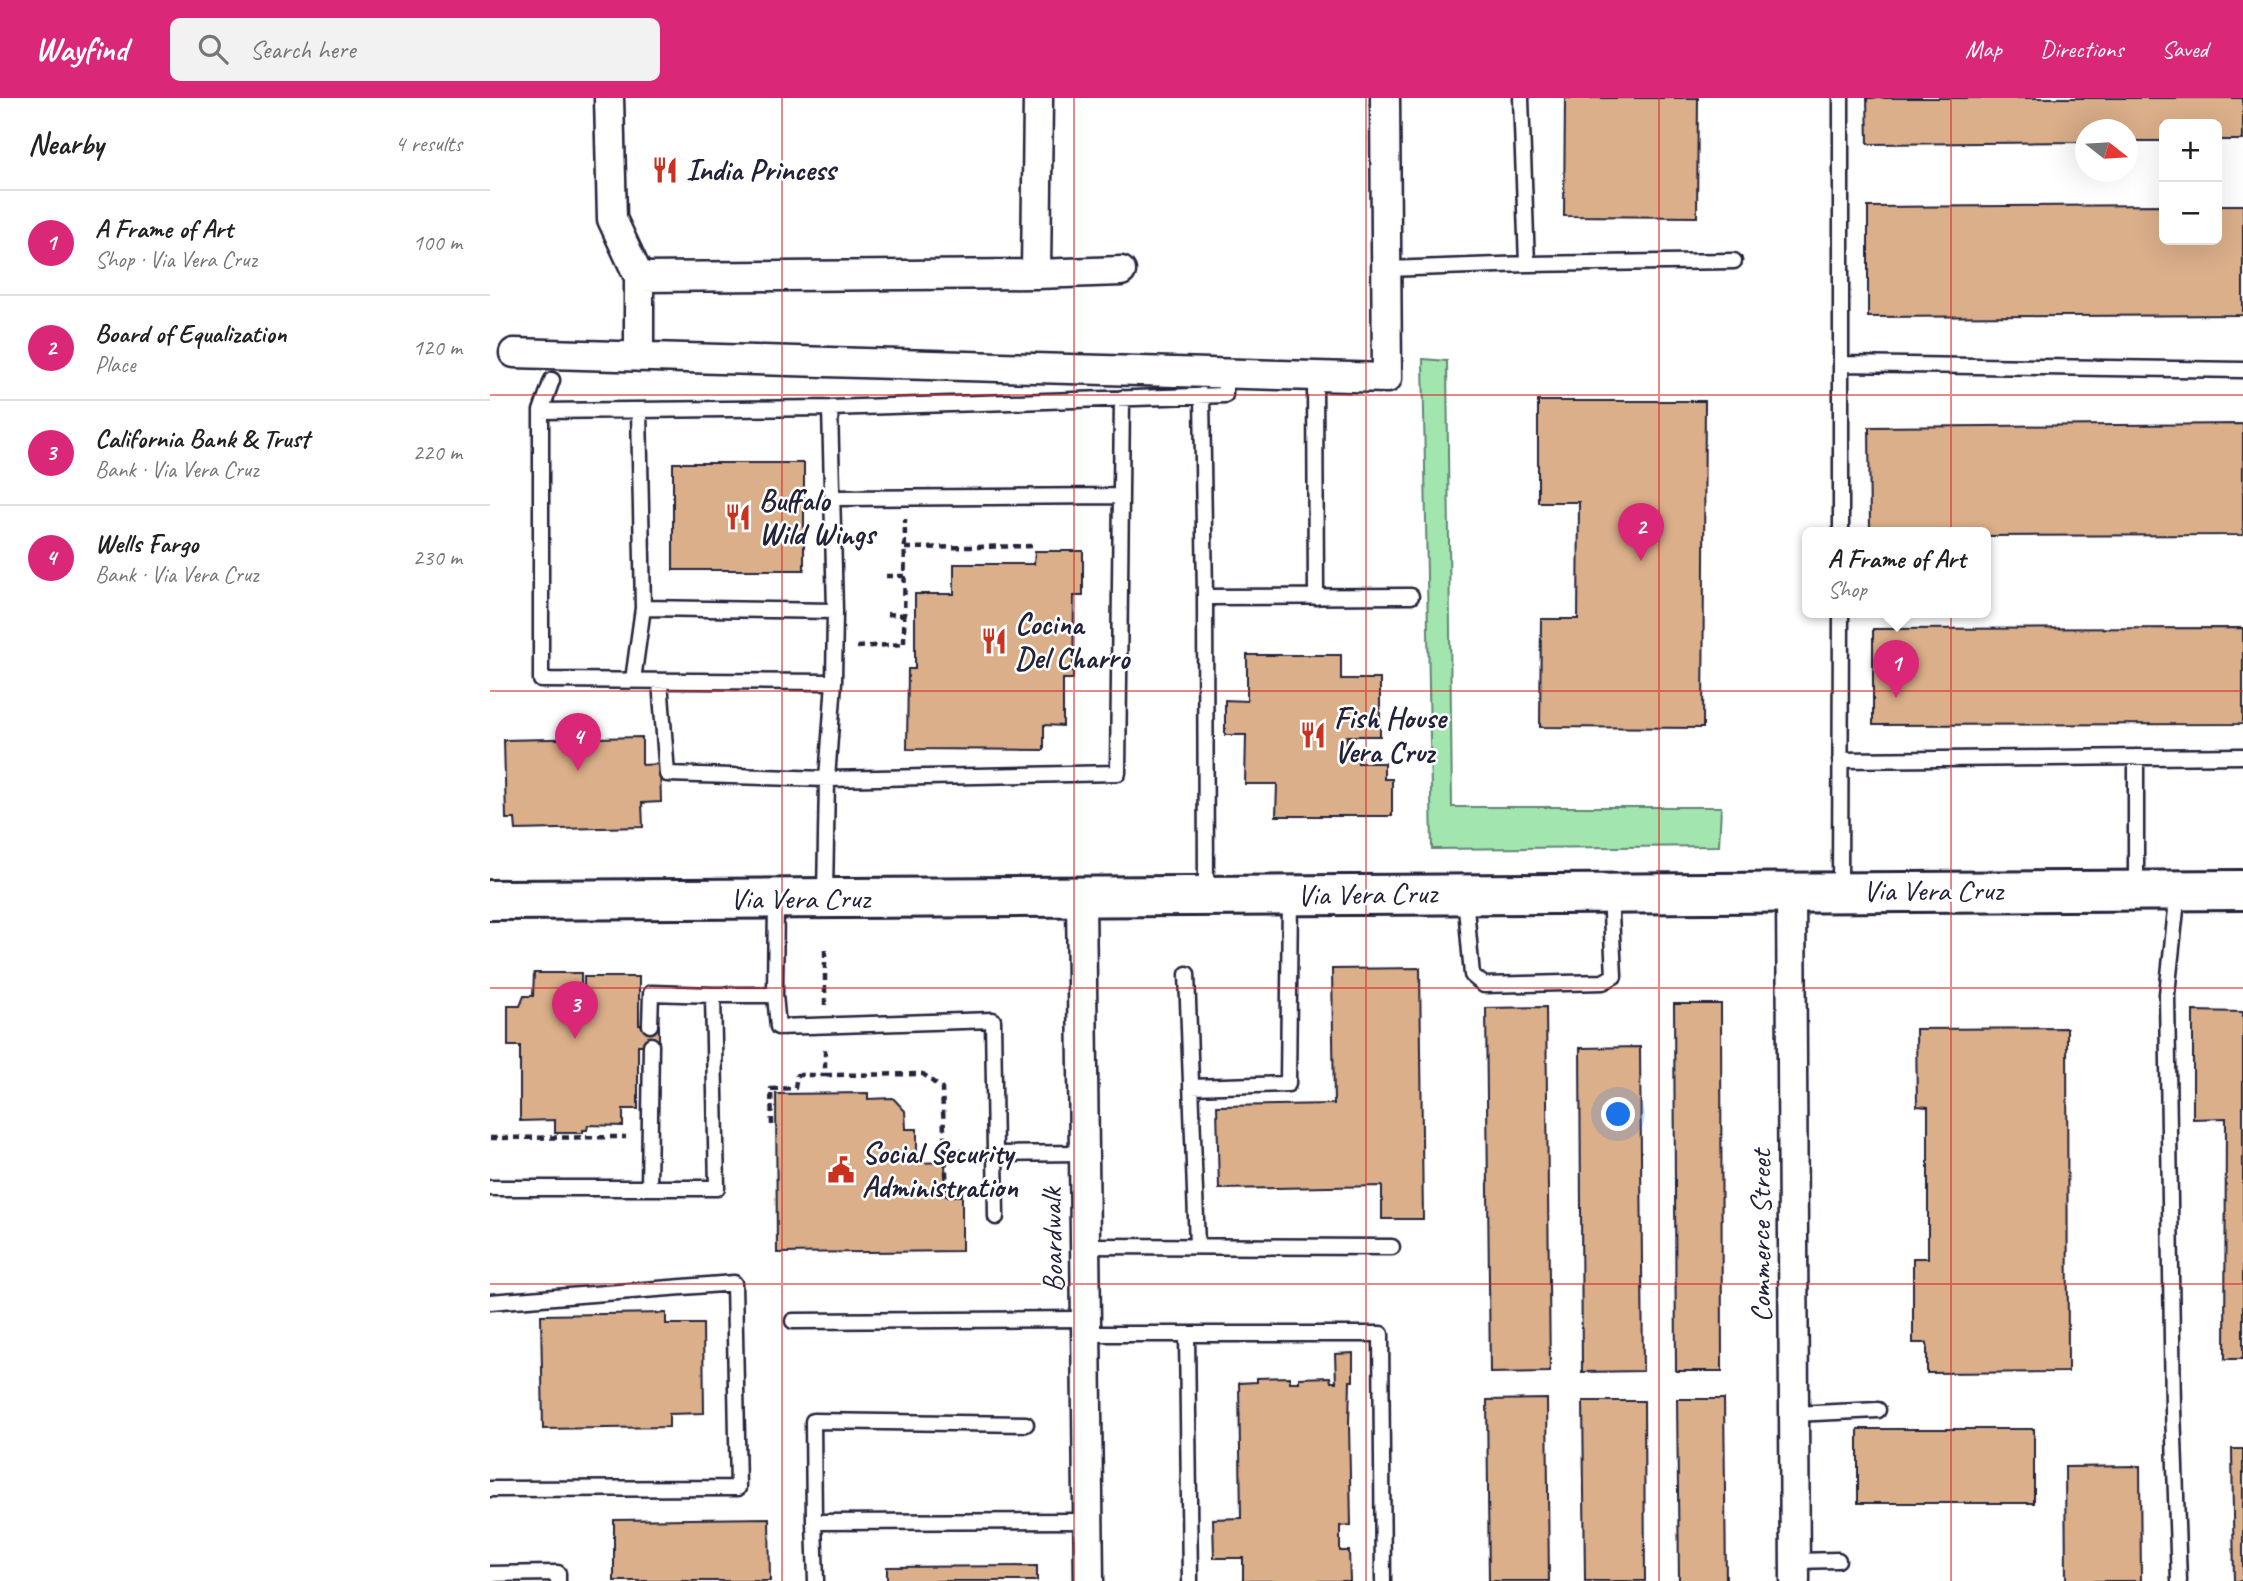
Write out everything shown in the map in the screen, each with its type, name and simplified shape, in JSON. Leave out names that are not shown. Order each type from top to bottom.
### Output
[{"type":"main road","name":"Via Vera Cruz","points":[[490,900],[1081,898],[1791,890],[2243,890]]},
{"type":"street","points":[[609,98],[612,219],[639,277],[639,357]]},
{"type":"street","points":[[1036,274],[1038,98]]},
{"type":"street","points":[[514,353],[1387,378],[1385,98]]},
{"type":"street","points":[[639,277],[1121,271]]},
{"type":"street","name":"Commerce Street","points":[[1791,890],[1795,1571]]},
{"type":"street","name":"Boardwalk","points":[[1081,898],[1089,1581]]},
{"type":"lane","points":[[1521,98],[1527,264]]},
{"type":"lane","points":[[1841,98],[1841,527]]},
{"type":"lane","points":[[1387,269],[1734,261]]},
{"type":"lane","points":[[1841,365],[2243,370]]},
{"type":"lane","points":[[541,411],[830,408],[1225,395],[1225,374]]},
{"type":"lane","points":[[1315,376],[1316,597]]},
{"type":"lane","points":[[552,380],[541,411],[541,680],[834,682]]},
{"type":"lane","points":[[1202,395],[1206,896]]},
{"type":"lane","points":[[660,681],[667,774],[827,779],[1118,773],[1122,398]]},
{"type":"lane","points":[[825,898],[827,779],[834,682],[835,611],[830,408]]},
{"type":"lane","points":[[633,680],[643,608],[639,410]]},
{"type":"lane","points":[[832,498],[1121,496]]},
{"type":"lane","points":[[1205,597],[1411,596]]},
{"type":"lane","points":[[643,608],[835,611]]},
{"type":"lane","points":[[1840,890],[1841,618]]},
{"type":"lane","points":[[1840,760],[2243,756]]},
{"type":"lane","points":[[2136,757],[2136,890]]},
{"type":"lane","points":[[2178,890],[2167,994],[2173,1409],[2179,1581]]},
{"type":"lane","points":[[1464,894],[1472,975],[1484,985],[1603,982],[1614,976],[1610,892]]},
{"type":"lane","points":[[1191,1087],[1288,1084],[1290,895]]},
{"type":"lane","points":[[776,898],[775,995],[778,1027],[993,1020],[996,1217]]},
{"type":"lane","points":[[1187,974],[1197,1246]]},
{"type":"lane","points":[[650,1025],[651,993],[775,995]]},
{"type":"lane","points":[[490,1188],[717,1188],[713,995]]},
{"type":"lane","points":[[649,1188],[651,1045]]},
{"type":"lane","points":[[995,1154],[1084,1153]]},
{"type":"lane","points":[[1085,1246],[1392,1247]]},
{"type":"lane","points":[[490,1302],[734,1283],[738,1488],[490,1489]]},
{"type":"lane","points":[[793,1321],[1086,1326],[1187,1334],[1381,1334],[1383,1581]]},
{"type":"lane","points":[[1187,1334],[1190,1581]]},
{"type":"lane","points":[[1794,1414],[1878,1410]]},
{"type":"lane","points":[[816,1581],[813,1421],[1026,1424]]},
{"type":"lane","points":[[814,1522],[1088,1521]]},
{"type":"lane","points":[[1795,1571],[1838,1560]]},
{"type":"lane","points":[[490,1574],[558,1573],[558,1581]]},
{"type":"path","points":[[857,647],[904,644],[905,517],[901,498]]},
{"type":"path","points":[[905,548],[1036,545]]},
{"type":"path","points":[[886,576],[904,576]]},
{"type":"path","points":[[887,614],[904,615]]},
{"type":"path","points":[[825,1075],[923,1074],[943,1089],[947,1193],[963,1194]]},
{"type":"path","points":[[490,1138],[626,1137]]},
{"type":"green space","points":[[1423,359],[1447,361],[1452,807],[1721,807],[1719,846],[1432,849]]},
{"type":"building","points":[[1565,98],[1698,98],[1697,217],[1564,216]]},
{"type":"building","points":[[1867,98],[2243,98],[2243,140],[2222,140],[2222,119],[2159,119],[2159,141],[2138,141],[2138,119],[2075,119],[2075,142],[1868,144]]},
{"type":"building","points":[[2159,205],[2159,245],[2222,245],[2222,205],[2243,205],[2243,315],[1868,317],[1868,207]]},
{"type":"building","points":[[1538,401],[1705,401],[1703,728],[1540,727],[1541,619],[1578,619],[1579,502],[1538,502]]},
{"type":"building","points":[[2243,424],[2243,535],[1991,536],[1991,527],[1870,527],[1869,427]]},
{"type":"building","name":"Buffalo Wild Wings","points":[[673,463],[804,463],[804,570],[673,570]]},
{"type":"building","name":"Cocina Del Charro","points":[[1035,551],[1083,551],[1083,596],[1074,596],[1073,679],[1063,679],[1063,726],[1044,725],[1044,750],[907,749],[908,669],[915,669],[915,594],[954,594],[954,564],[1034,564]]},
{"type":"building","points":[[2243,628],[2243,724],[1873,725],[1873,629]]},
{"type":"building","name":"Fish House Vera Cruz","points":[[1247,655],[1341,655],[1341,679],[1380,679],[1380,736],[1347,736],[1346,753],[1358,753],[1358,763],[1384,763],[1384,779],[1392,779],[1392,816],[1276,816],[1277,784],[1245,784],[1246,735],[1225,735],[1225,700],[1247,701]]},
{"type":"building","points":[[642,737],[642,765],[660,764],[661,802],[642,803],[643,827],[516,830],[515,819],[506,819],[504,740]]},
{"type":"building","points":[[1420,968],[1423,1219],[1382,1219],[1382,1186],[1219,1189],[1217,1106],[1334,1104],[1332,969]]},
{"type":"building","points":[[534,973],[581,973],[581,989],[584,988],[584,977],[639,977],[639,1025],[659,1025],[659,1045],[638,1045],[638,1109],[623,1109],[623,1126],[588,1125],[583,1133],[555,1133],[555,1120],[520,1121],[520,1046],[508,1046],[508,1006],[520,1006],[524,996],[533,996]]},
{"type":"building","points":[[1674,1004],[1721,1004],[1722,1371],[1676,1371]]},
{"type":"building","points":[[1546,1007],[1550,1372],[1490,1373],[1486,1008]]},
{"type":"building","points":[[2193,1011],[2243,1012],[2243,1359],[2225,1359],[2226,1118],[2193,1119]]},
{"type":"building","points":[[2067,1028],[2068,1372],[1927,1373],[1927,1343],[1913,1343],[1913,1258],[1928,1258],[1928,1107],[1917,1106],[1916,1029]]},
{"type":"building","points":[[1640,1047],[1643,1371],[1582,1372],[1580,1048]]},
{"type":"building","points":[[868,1093],[868,1099],[893,1098],[905,1111],[906,1129],[917,1129],[917,1163],[945,1162],[946,1196],[962,1196],[962,1251],[777,1253],[776,1094]]},
{"type":"building","points":[[666,1313],[666,1324],[703,1324],[704,1413],[669,1414],[669,1427],[543,1429],[541,1315]]},
{"type":"building","points":[[1353,1353],[1349,1424],[1351,1525],[1340,1526],[1340,1551],[1349,1551],[1350,1581],[1243,1581],[1243,1558],[1214,1558],[1213,1519],[1241,1518],[1239,1383],[1257,1382],[1257,1378],[1290,1377],[1290,1382],[1299,1382],[1299,1378],[1330,1377],[1331,1382],[1336,1382],[1335,1354]]},
{"type":"building","points":[[1547,1399],[1549,1581],[1489,1581],[1487,1400]]},
{"type":"building","points":[[1677,1399],[1724,1399],[1726,1581],[1679,1581]]},
{"type":"building","points":[[1583,1401],[1644,1401],[1645,1581],[1585,1581]]},
{"type":"building","points":[[1858,1429],[2034,1429],[2034,1503],[1858,1503]]},
{"type":"building","points":[[2232,1449],[2243,1449],[2243,1581],[2234,1581]]},
{"type":"building","points":[[2140,1466],[2141,1581],[2066,1581],[2065,1467]]},
{"type":"building","points":[[769,1518],[770,1581],[614,1581],[614,1520]]},
{"type":"building","points":[[1037,1566],[1037,1581],[887,1581],[887,1567]]},
{"type":"place","name":"India Princess","points":[[665,170]]},
{"type":"place","name":"Buffalo Wild Wings","points":[[738,517]]},
{"type":"place","name":"Board of Equalization","points":[[1641,561]]},
{"type":"place","name":"Cocina Del Charro","points":[[994,641]]},
{"type":"place","name":"A Frame of Art","points":[[1896,698]]},
{"type":"place","name":"Fish House Vera Cruz","points":[[1313,735]]},
{"type":"place","name":"Wells Fargo","points":[[578,771]]},
{"type":"place","name":"California Bank & Trust","points":[[575,1039]]},
{"type":"place","name":"Social Security Administration","points":[[841,1170]]}]
